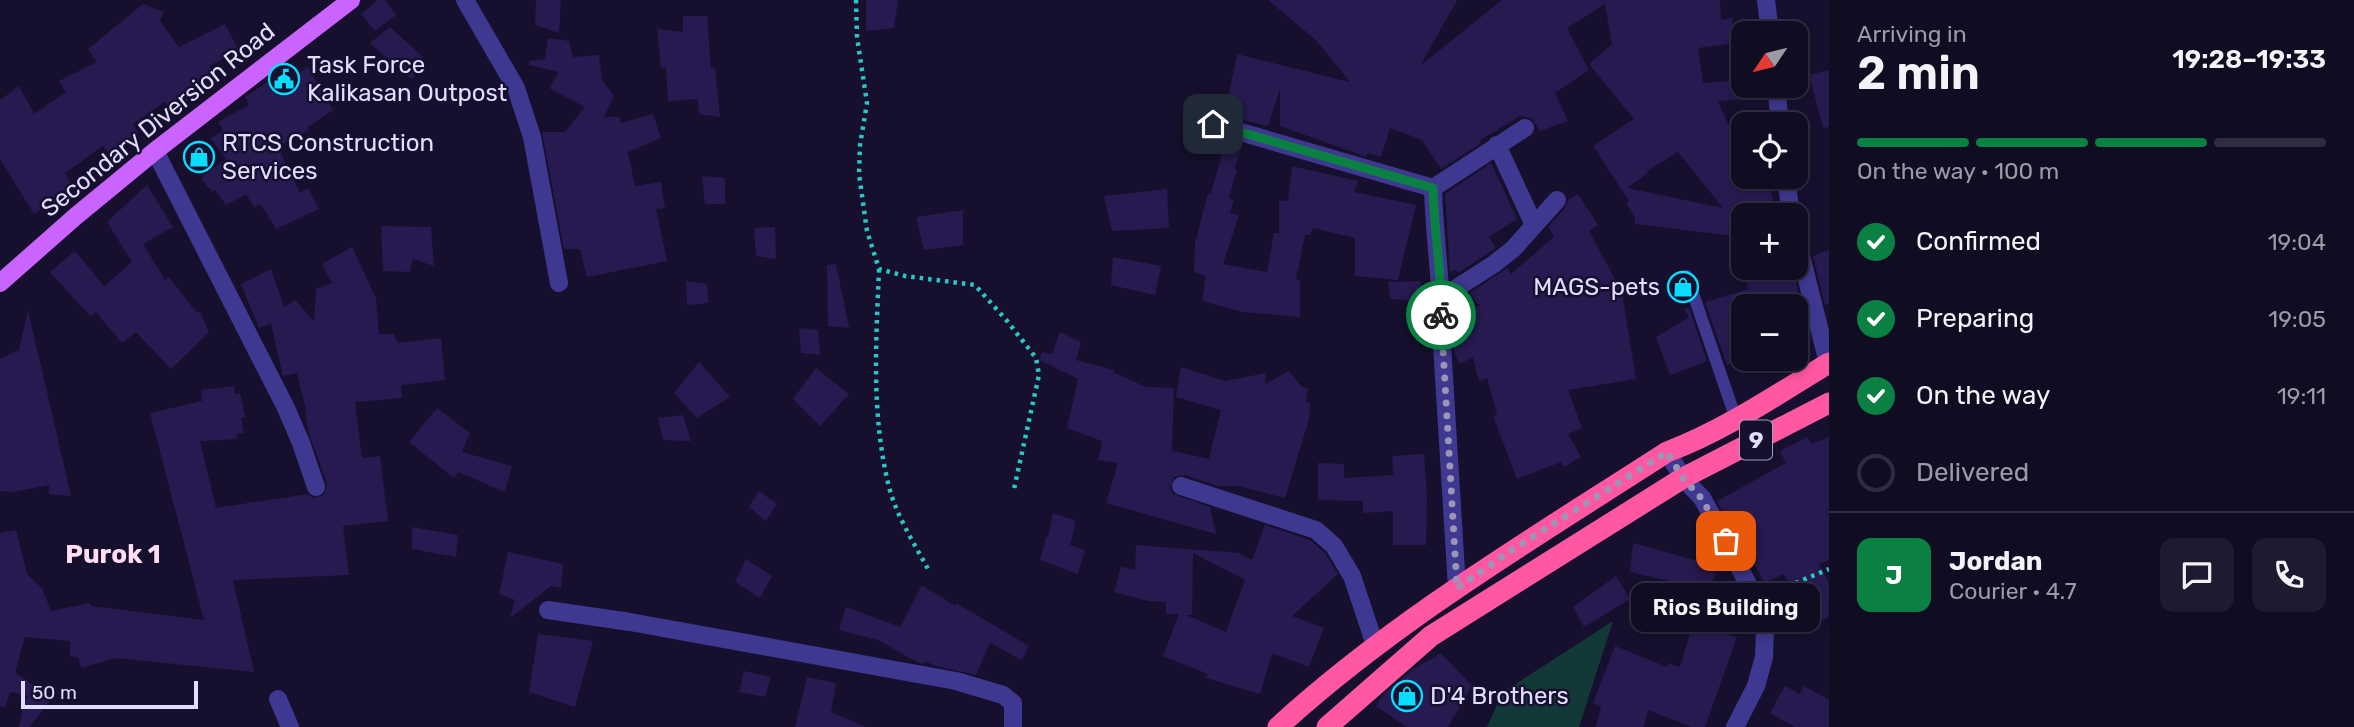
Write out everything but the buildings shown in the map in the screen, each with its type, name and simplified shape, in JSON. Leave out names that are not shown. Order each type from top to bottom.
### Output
[{"type":"highway","name":"9","points":[[1278,727],[1376,648],[1512,550],[1667,452],[1736,419],[1829,363]]},
{"type":"highway","name":"9","points":[[1327,727],[1431,636],[1683,478],[1829,403]]},
{"type":"main road","name":"Secondary Diversion Road","points":[[0,284],[155,150],[351,0]]},
{"type":"street","points":[[466,0],[516,88],[532,137],[559,283]]},
{"type":"street","points":[[1766,0],[1769,21]]},
{"type":"street","points":[[1213,124],[1433,188]]},
{"type":"street","points":[[1433,188],[1525,128]]},
{"type":"street","points":[[1497,145],[1534,225]]},
{"type":"street","points":[[155,150],[286,408],[316,487]]},
{"type":"street","points":[[1433,188],[1457,588]]},
{"type":"street","points":[[1441,298],[1513,249],[1557,200]]},
{"type":"street","points":[[1807,280],[1829,363]]},
{"type":"street","points":[[1667,452],[1683,478],[1702,499],[1756,600],[1765,629],[1764,657],[1756,686],[1735,727]]},
{"type":"street","points":[[1181,486],[1316,530],[1334,545],[1352,576],[1376,648]]},
{"type":"street","points":[[548,610],[630,622],[956,681],[1003,695],[1013,703],[1013,727]]},
{"type":"street","points":[[278,699],[290,727]]},
{"type":"lane","points":[[1687,276],[1736,419]]},
{"type":"path","points":[[856,0],[857,37],[867,103],[860,145],[859,174],[867,231],[879,269],[874,377],[879,430],[890,488],[906,532],[928,569]]},
{"type":"path","points":[[879,269],[905,276],[975,285],[1036,358],[1039,375],[1014,489]]},
{"type":"path","points":[[1756,600],[1829,569]]},
{"type":"green space","points":[[1613,621],[1579,727],[1487,727],[1503,692]]},
{"type":"way so far","points":[[1441,315],[1457,588],[1667,452],[1683,478],[1702,499],[1726,541]]},
{"type":"place","name":"Task Force Kalikasan Outpost","points":[[284,79]]},
{"type":"place","name":"RTCS Construction Services","points":[[199,157]]},
{"type":"place","name":"MAGS-pets","points":[[1683,287]]},
{"type":"place","name":"Rios Building","points":[[1726,541]]},
{"type":"place","name":"D'4 Brothers","points":[[1407,696]]},
{"type":"district","name":"Purok 1","points":[[113,554]]},
{"type":"route","points":[[1213,124],[1433,188],[1441,315]]}]
